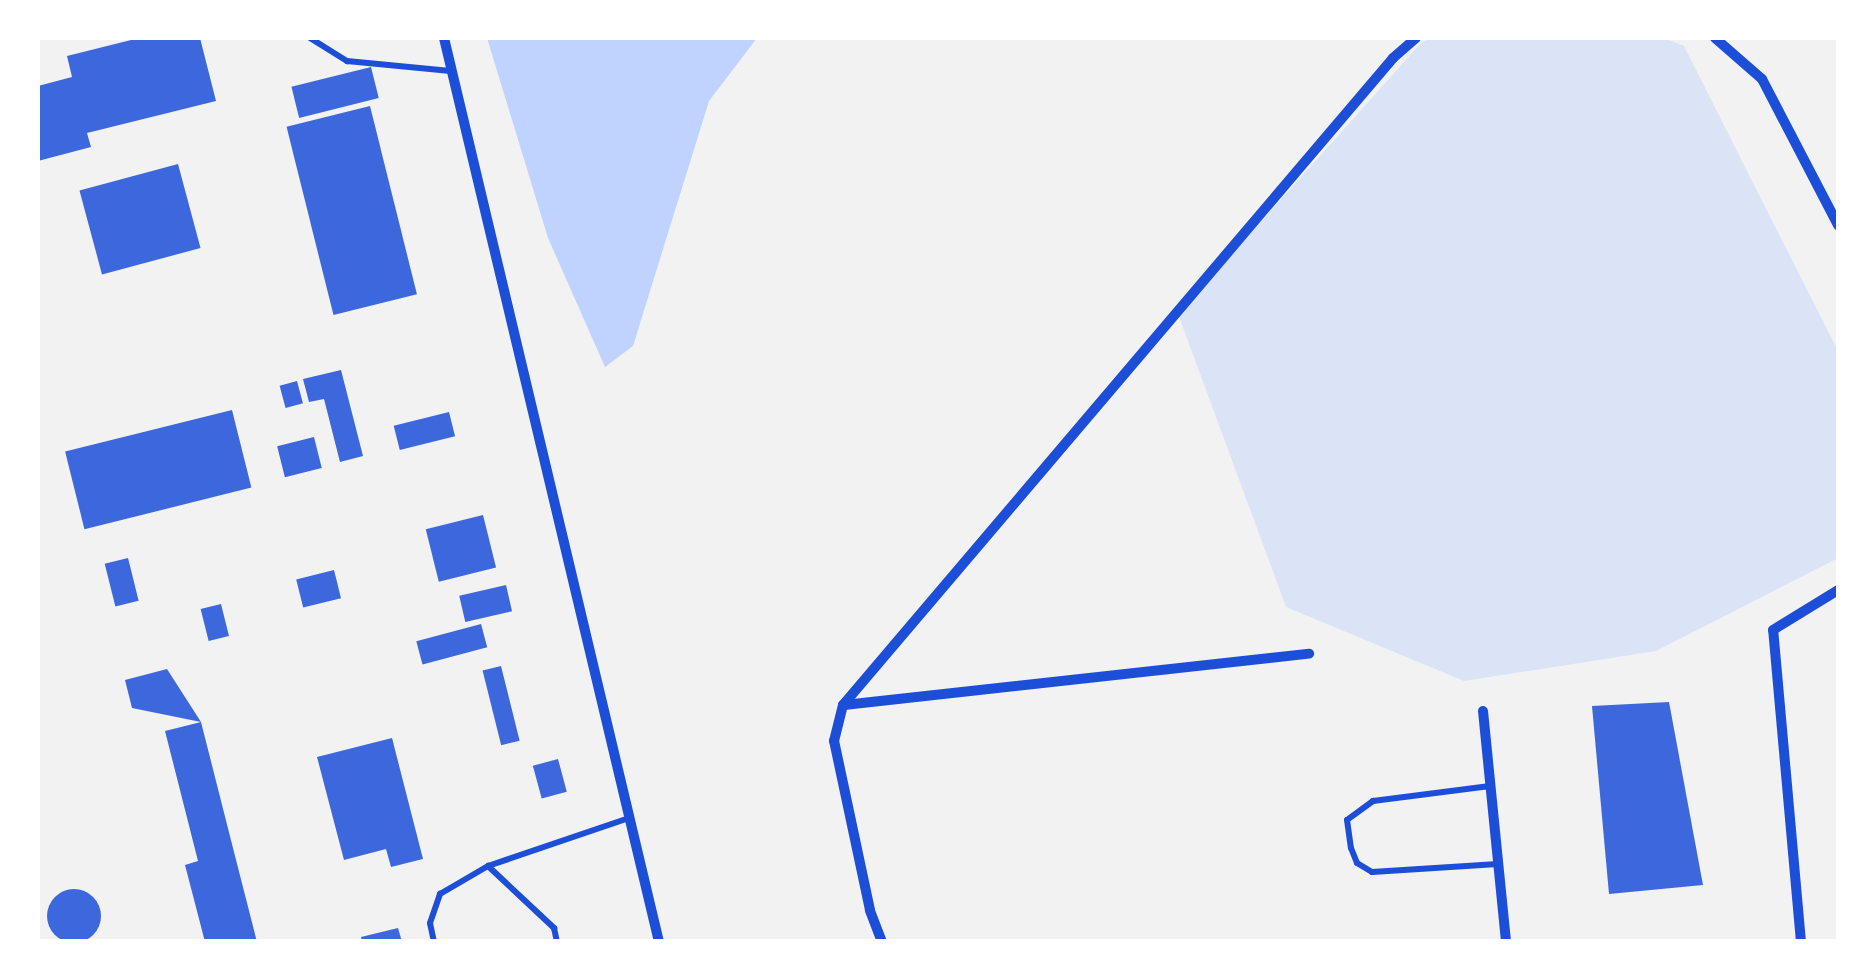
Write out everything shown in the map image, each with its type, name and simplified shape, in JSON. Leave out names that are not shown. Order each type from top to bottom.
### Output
[{"type":"street","points":[[444,38],[660,942]]},
{"type":"street","points":[[882,942],[870,910],[834,741],[843,706],[1393,58],[1416,38]]},
{"type":"street","points":[[1715,38],[1762,79],[1838,226]]},
{"type":"street","points":[[1801,942],[1774,630],[1838,590]]},
{"type":"street","points":[[843,706],[1309,654]]},
{"type":"street","points":[[1483,710],[1506,942]]},
{"type":"lane","points":[[310,38],[346,62],[452,71]]},
{"type":"lane","points":[[1490,786],[1373,800],[1348,820],[1358,863],[1372,872],[1498,864]]},
{"type":"lane","points":[[434,942],[430,923],[440,894],[488,866],[630,818]]},
{"type":"lane","points":[[488,866],[554,928],[557,942]]},
{"type":"shaded area","points":[[1433,38],[1664,38],[1684,46],[1838,351],[1838,558],[1656,651],[1464,681],[1286,607],[1178,314],[1422,42]]},
{"type":"water","points":[[487,38],[757,38],[709,101],[633,346],[605,367],[548,238]]},
{"type":"building","points":[[139,38],[200,38],[216,101],[87,133],[91,147],[38,161],[38,86],[72,77],[67,56]]},
{"type":"building","points":[[371,67],[379,98],[299,118],[291,87]]},
{"type":"building","points":[[370,106],[417,294],[333,315],[287,127]]},
{"type":"building","points":[[178,164],[201,248],[102,274],[79,190]]},
{"type":"building","points":[[341,370],[363,456],[340,462],[324,399],[309,402],[303,379]]},
{"type":"building","points":[[297,381],[303,403],[286,408],[280,386]]},
{"type":"building","points":[[232,410],[251,488],[84,529],[65,452]]},
{"type":"building","points":[[449,412],[455,436],[400,450],[394,426]]},
{"type":"building","points":[[314,437],[322,468],[285,477],[277,446]]},
{"type":"building","points":[[483,515],[496,567],[439,582],[426,529]]},
{"type":"building","points":[[128,558],[139,601],[115,606],[105,564]]},
{"type":"building","points":[[334,570],[341,598],[303,608],[296,579]]},
{"type":"building","points":[[506,585],[512,611],[465,622],[459,596]]},
{"type":"building","points":[[221,604],[229,636],[209,641],[201,609]]},
{"type":"building","points":[[481,624],[487,647],[422,665],[416,641]]},
{"type":"building","points":[[501,666],[520,741],[501,745],[483,671]]},
{"type":"building","points":[[167,669],[201,722],[132,708],[125,680]]},
{"type":"building","points":[[1669,702],[1703,885],[1609,894],[1592,706]]},
{"type":"building","points":[[201,722],[257,942],[205,942],[185,865],[198,861],[165,731]]},
{"type":"building","points":[[392,738],[423,859],[391,867],[386,849],[344,860],[317,757]]},
{"type":"building","points":[[558,759],[567,792],[542,799],[533,766]]},
{"type":"building","points":[[74,889],[93,897],[101,916],[93,935],[74,943],[55,935],[47,916],[55,897]]},
{"type":"building","points":[[398,928],[402,942],[362,942],[361,937]]}]
